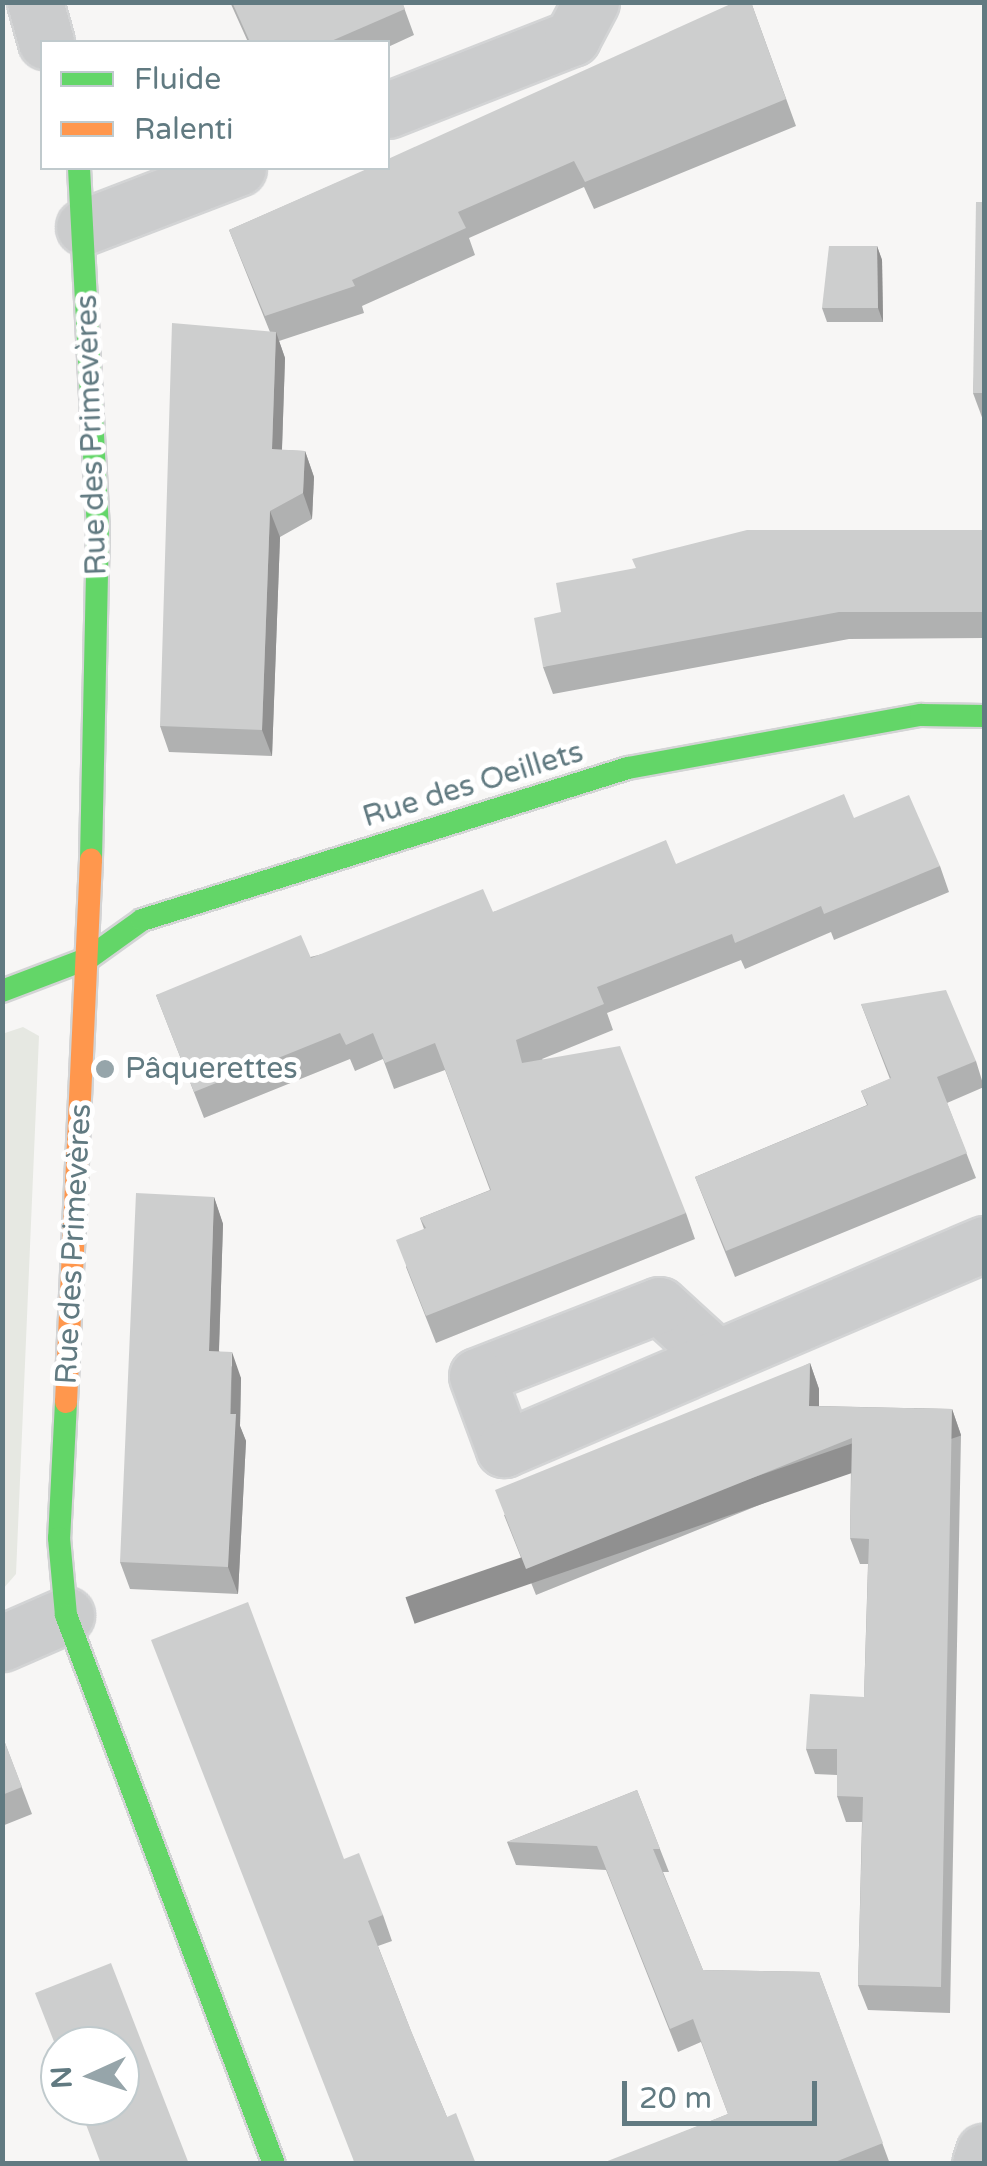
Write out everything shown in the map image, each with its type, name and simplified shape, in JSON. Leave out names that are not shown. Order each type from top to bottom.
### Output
[{"type":"street","points":[[35,2],[45,40]]},
{"type":"street","points":[[390,109],[572,38],[591,2]]},
{"type":"street","name":"Rue des Primevères","points":[[79,170],[98,525],[89,958],[59,1538],[66,1615],[274,2164]]},
{"type":"street","points":[[84,227],[233,170]]},
{"type":"street","name":"Rue des Oeillets","points":[[2,991],[89,958],[142,920],[628,768],[922,716],[984,716]]},
{"type":"street","points":[[714,1355],[984,1244]]},
{"type":"street","points":[[2,1643],[66,1615]]},
{"type":"street","points":[[980,2164],[984,2152]]},
{"type":"shaded area","points":[[23,1027],[39,1036],[16,1574],[3,1589],[2,1034]]},
{"type":"building","points":[[232,2],[402,2],[405,9],[334,40],[249,40]]},
{"type":"building","points":[[735,2],[751,2],[786,99],[585,182],[574,161],[458,212],[466,228],[352,280],[355,286],[265,316],[229,230],[364,170],[390,170],[390,158]]},
{"type":"building","points":[[976,202],[984,202],[984,393],[973,393]]},
{"type":"building","points":[[829,246],[877,246],[878,308],[822,308]]},
{"type":"building","points":[[172,323],[276,332],[272,449],[305,451],[303,493],[270,511],[262,730],[160,726]]},
{"type":"building","points":[[747,530],[984,530],[984,612],[839,612],[543,667],[534,618],[561,612],[556,583],[636,568],[632,559]]},
{"type":"building","points":[[844,794],[854,818],[909,795],[940,866],[824,914],[821,906],[735,943],[732,934],[597,987],[604,1004],[516,1040],[522,1063],[620,1046],[686,1213],[426,1316],[396,1240],[426,1228],[420,1218],[491,1190],[435,1043],[385,1063],[373,1033],[346,1045],[340,1033],[194,1092],[156,995],[301,935],[311,958],[483,889],[493,912],[666,840],[676,864]]},
{"type":"building","points":[[946,990],[976,1061],[937,1077],[967,1153],[726,1251],[695,1177],[868,1105],[861,1091],[891,1078],[861,1004]]},
{"type":"building","points":[[136,1193],[214,1197],[209,1351],[232,1352],[230,1414],[236,1414],[228,1567],[120,1562]]},
{"type":"building","points":[[810,1363],[809,1406],[952,1409],[941,1987],[858,1985],[863,1797],[837,1796],[837,1749],[806,1749],[810,1694],[864,1697],[869,1539],[850,1538],[852,1438],[526,1569],[495,1490]]},
{"type":"building","points":[[248,1602],[344,1859],[359,1853],[383,1915],[368,1921],[411,2031],[447,2117],[456,2113],[476,2164],[355,2164],[151,1640]]},
{"type":"building","points":[[2,1735],[22,1787],[2,1795]]},
{"type":"building","points":[[637,1790],[660,1849],[653,1849],[703,1970],[819,1972],[883,2143],[830,2164],[606,2164],[728,2114],[693,2019],[670,2029],[597,1846],[507,1842]]},
{"type":"building","points":[[111,1963],[135,2026],[48,2026],[35,1993]]},
{"type":"building","points":[[140,2038],[189,2164],[101,2164],[87,2126],[140,2126]]},
{"type":"traffic: fast","points":[[79,170],[98,525],[91,860]]},
{"type":"traffic: fast","points":[[2,991],[89,958],[142,920],[628,768],[921,715],[984,716]]},
{"type":"traffic: fast","points":[[66,1402],[59,1538],[66,1615],[274,2164]]},
{"type":"traffic: slow","points":[[66,1402],[91,860]]},
{"type":"place","name":"Pâquerettes","points":[[105,1069]]}]
